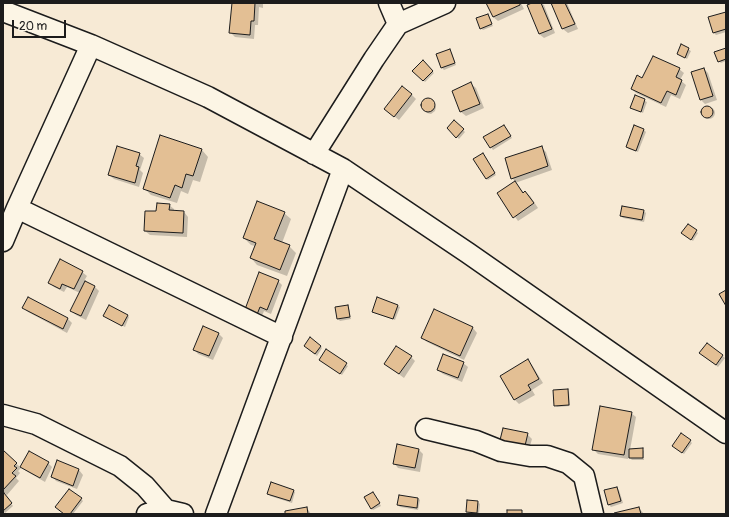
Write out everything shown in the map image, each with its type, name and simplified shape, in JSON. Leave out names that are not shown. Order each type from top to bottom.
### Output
[{"type":"street","points":[[389,3],[398,24]]},
{"type":"street","points":[[314,154],[398,24],[446,3]]},
{"type":"street","points":[[3,11],[91,45],[208,97],[343,169],[468,253],[726,433]]},
{"type":"street","points":[[3,241],[91,45]]},
{"type":"street","points":[[216,514],[343,169]]},
{"type":"street","points":[[17,208],[282,337]]},
{"type":"street","points":[[3,415],[36,424],[120,466],[175,512]]},
{"type":"street","points":[[426,429],[476,441],[501,451],[530,456],[547,456],[568,463],[584,476],[594,514]]},
{"type":"street","points":[[147,514],[175,512]]},
{"type":"building","points":[[232,3],[255,3],[254,21],[251,21],[250,35],[229,33]]},
{"type":"building","points":[[486,3],[520,3],[520,5],[493,17]]},
{"type":"building","points":[[532,3],[541,3],[552,29],[539,34],[527,5]]},
{"type":"building","points":[[551,3],[565,3],[575,24],[562,29]]},
{"type":"building","points":[[726,12],[726,29],[713,33],[708,17]]},
{"type":"building","points":[[488,14],[492,24],[480,29],[476,18]]},
{"type":"building","points":[[681,44],[689,48],[685,58],[677,54]]},
{"type":"building","points":[[726,48],[726,59],[718,62],[714,52]]},
{"type":"building","points":[[450,49],[455,63],[441,68],[436,54]]},
{"type":"building","points":[[653,56],[680,68],[676,77],[682,80],[676,95],[667,91],[661,103],[631,89],[637,75],[642,78]]},
{"type":"building","points":[[423,60],[433,71],[423,81],[412,71]]},
{"type":"building","points":[[704,68],[713,96],[700,100],[691,72]]},
{"type":"building","points":[[471,82],[480,104],[460,112],[452,91]]},
{"type":"building","points":[[402,86],[412,94],[394,117],[384,109]]},
{"type":"building","points":[[635,95],[645,99],[641,112],[630,108]]},
{"type":"building","points":[[428,98],[433,100],[435,105],[433,110],[428,112],[423,110],[421,105],[423,100]]},
{"type":"building","points":[[707,106],[711,108],[713,112],[711,116],[707,118],[703,116],[701,112],[703,108]]},
{"type":"building","points":[[454,120],[464,129],[456,138],[447,128]]},
{"type":"building","points":[[504,125],[511,136],[490,148],[483,137]]},
{"type":"building","points":[[634,125],[644,129],[636,151],[626,147]]},
{"type":"building","points":[[160,135],[202,149],[193,176],[186,174],[182,188],[175,185],[170,198],[143,189]]},
{"type":"building","points":[[117,146],[140,153],[136,166],[139,167],[135,183],[108,175]]},
{"type":"building","points":[[542,146],[548,166],[511,179],[505,158]]},
{"type":"building","points":[[483,153],[495,173],[486,179],[473,159]]},
{"type":"building","points":[[515,181],[523,193],[525,191],[534,203],[513,218],[497,193]]},
{"type":"building","points":[[257,201],[285,212],[274,239],[290,245],[280,270],[250,258],[256,243],[243,238]]},
{"type":"building","points":[[157,203],[170,204],[169,210],[184,211],[183,233],[144,231],[145,211],[156,211]]},
{"type":"building","points":[[622,206],[644,210],[642,220],[620,216]]},
{"type":"building","points":[[688,224],[697,230],[691,240],[681,233]]},
{"type":"building","points":[[60,259],[83,271],[74,289],[62,284],[60,289],[48,283]]},
{"type":"building","points":[[259,272],[279,280],[267,310],[260,307],[256,317],[244,312]]},
{"type":"building","points":[[85,281],[95,286],[81,316],[70,311]]},
{"type":"building","points":[[726,290],[726,306],[719,294]]},
{"type":"building","points":[[28,297],[68,318],[63,329],[22,308]]},
{"type":"building","points":[[377,297],[398,305],[393,319],[372,312]]},
{"type":"building","points":[[109,305],[128,315],[122,326],[103,316]]},
{"type":"building","points":[[348,305],[350,317],[337,319],[335,307]]},
{"type":"building","points":[[434,309],[473,327],[460,356],[421,338]]},
{"type":"building","points":[[203,326],[219,333],[209,356],[193,350]]},
{"type":"building","points":[[310,337],[321,346],[315,354],[304,346]]},
{"type":"building","points":[[707,343],[723,355],[716,365],[699,353]]},
{"type":"building","points":[[396,346],[412,356],[399,374],[384,364]]},
{"type":"building","points":[[326,349],[347,363],[340,374],[319,360]]},
{"type":"building","points":[[443,354],[464,362],[458,378],[437,370]]},
{"type":"building","points":[[528,359],[539,379],[528,385],[531,390],[514,400],[500,376]]},
{"type":"building","points":[[568,389],[569,405],[554,406],[553,390]]},
{"type":"building","points":[[600,406],[632,412],[624,455],[592,450]]},
{"type":"building","points":[[503,428],[528,433],[524,450],[499,444]]},
{"type":"building","points":[[681,433],[691,440],[682,453],[672,446]]},
{"type":"building","points":[[397,444],[419,449],[415,468],[393,464]]},
{"type":"building","points":[[643,448],[643,458],[629,458],[629,449]]},
{"type":"building","points":[[3,450],[17,463],[14,466],[17,468],[12,473],[16,476],[3,490]]},
{"type":"building","points":[[29,451],[49,462],[40,478],[20,467]]},
{"type":"building","points":[[57,460],[79,469],[73,486],[51,477]]},
{"type":"building","points":[[271,482],[294,490],[290,501],[267,494]]},
{"type":"building","points":[[617,487],[621,501],[608,505],[604,490]]},
{"type":"building","points":[[69,489],[82,498],[70,514],[64,514],[55,507]]},
{"type":"building","points":[[373,492],[380,503],[371,509],[364,497]]},
{"type":"building","points":[[4,493],[12,503],[3,511],[3,494]]},
{"type":"building","points":[[399,495],[418,498],[417,508],[397,505]]},
{"type":"building","points":[[467,500],[478,501],[477,513],[466,512]]},
{"type":"building","points":[[307,507],[308,514],[285,514],[285,511]]},
{"type":"building","points":[[639,507],[641,514],[614,513]]},
{"type":"building","points":[[507,510],[522,510],[522,514],[507,514]]}]
